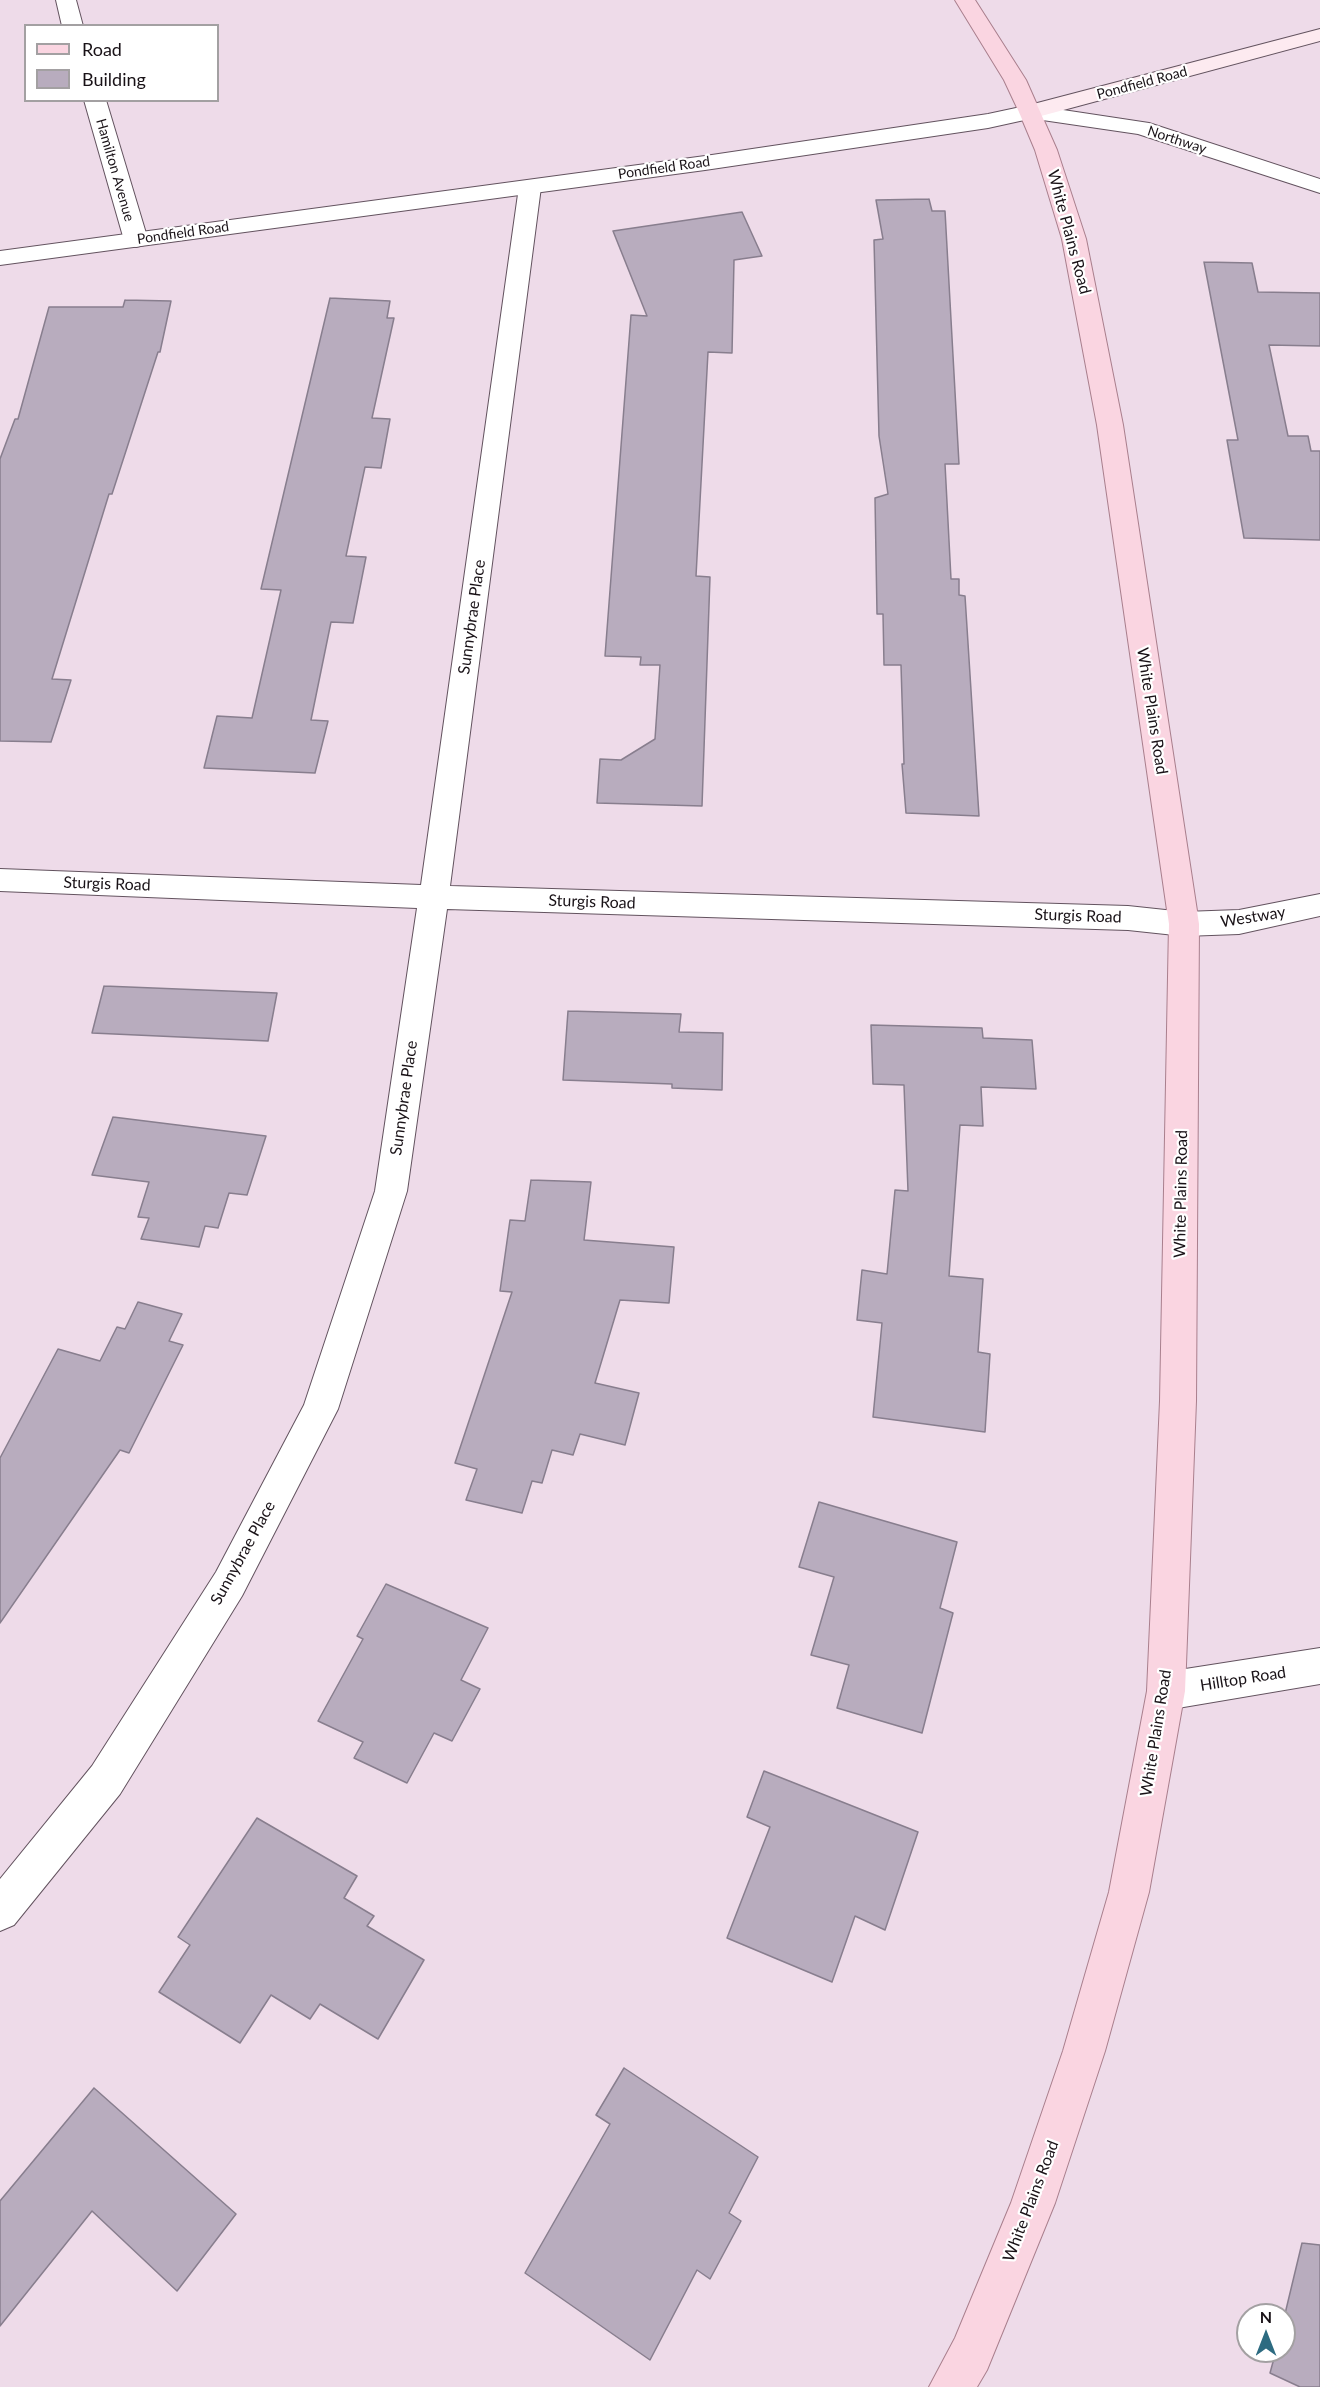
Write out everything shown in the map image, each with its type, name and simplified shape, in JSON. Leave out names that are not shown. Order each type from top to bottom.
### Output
[{"type":"main road","name":"White Plains Road","points":[[952,2387],[971,2354],[1033,2203],[1084,2051],[1129,1892],[1166,1691],[1178,1401],[1184,924],[1093,329],[1074,239],[1046,150],[1030,112],[1015,80],[965,0]]},
{"type":"main road","name":"Pondfield Road","points":[[1030,112],[1320,35]]},
{"type":"street","points":[[66,0],[72,24]]},
{"type":"street","name":"Hamilton Avenue","points":[[96,102],[136,240]]},
{"type":"street","name":"Northway","points":[[1030,112],[1142,128],[1320,186]]},
{"type":"street","name":"Pondfield Road","points":[[0,258],[530,187],[988,121],[1030,112]]},
{"type":"street","name":"Sunnybrae Place","points":[[0,1911],[106,1780],[229,1584],[320,1409],[391,1191],[434,897],[530,187]]},
{"type":"street","name":"Sturgis Road","points":[[0,880],[434,897],[1116,917],[1184,924]]},
{"type":"street","name":"Westway","points":[[1184,924],[1239,922],[1320,905]]},
{"type":"street","name":"Hilltop Road","points":[[1166,1691],[1300,1671],[1320,1665]]},
{"type":"building","points":[[929,199],[932,211],[945,211],[959,464],[945,464],[951,579],[959,579],[959,595],[965,596],[979,816],[906,813],[902,764],[904,764],[901,665],[884,665],[883,614],[877,614],[875,498],[888,494],[879,436],[874,240],[883,239],[876,200]]},
{"type":"building","points":[[742,212],[762,256],[734,260],[732,353],[708,352],[696,576],[710,577],[702,806],[597,803],[600,759],[621,760],[655,739],[660,665],[640,665],[641,657],[605,656],[631,315],[647,316],[613,231]]},
{"type":"building","points":[[1204,262],[1252,263],[1258,292],[1320,293],[1320,346],[1269,345],[1288,436],[1308,436],[1311,451],[1320,451],[1320,540],[1244,538],[1227,440],[1238,440]]},
{"type":"building","points":[[330,298],[390,301],[387,318],[394,318],[372,418],[390,419],[381,468],[365,467],[346,556],[366,557],[353,623],[331,622],[311,720],[328,721],[315,773],[204,768],[217,716],[252,718],[281,590],[261,589]]},
{"type":"building","points":[[125,300],[171,301],[160,352],[158,352],[112,494],[109,494],[52,679],[71,680],[51,742],[0,741],[0,459],[15,419],[18,419],[49,307],[123,307]]},
{"type":"building","points":[[104,986],[277,993],[268,1041],[92,1033]]},
{"type":"building","points":[[568,1011],[681,1014],[679,1032],[723,1033],[722,1090],[672,1088],[672,1084],[563,1080]]},
{"type":"building","points":[[871,1025],[982,1028],[983,1038],[1032,1040],[1036,1089],[981,1087],[983,1126],[960,1125],[949,1276],[983,1279],[978,1352],[990,1354],[985,1432],[873,1417],[882,1323],[857,1320],[862,1270],[887,1274],[895,1190],[908,1191],[904,1085],[873,1084]]},
{"type":"building","points":[[113,1117],[266,1136],[247,1195],[229,1193],[218,1228],[205,1226],[199,1247],[141,1239],[149,1218],[138,1217],[149,1182],[92,1175]]},
{"type":"building","points":[[531,1180],[591,1182],[584,1240],[674,1247],[669,1303],[620,1300],[595,1383],[639,1393],[625,1445],[580,1434],[573,1455],[552,1450],[542,1483],[532,1481],[522,1513],[466,1500],[477,1469],[455,1463],[512,1292],[500,1291],[510,1220],[525,1221]]},
{"type":"building","points":[[138,1302],[182,1314],[169,1341],[183,1345],[129,1453],[120,1450],[0,1623],[0,1458],[58,1349],[100,1361],[117,1327],[125,1329]]},
{"type":"building","points":[[819,1502],[957,1542],[940,1608],[953,1613],[922,1733],[837,1708],[849,1665],[811,1655],[834,1577],[799,1567]]},
{"type":"building","points":[[386,1584],[488,1628],[461,1680],[480,1689],[452,1741],[434,1733],[407,1783],[354,1758],[363,1742],[318,1721],[363,1639],[357,1636]]},
{"type":"building","points":[[764,1771],[918,1832],[885,1930],[855,1916],[832,1982],[727,1938],[770,1827],[747,1817]]},
{"type":"building","points":[[257,1818],[357,1876],[344,1898],[374,1916],[367,1926],[424,1960],[378,2039],[320,2004],[310,2019],[271,1995],[240,2043],[159,1992],[190,1945],[178,1937]]},
{"type":"building","points":[[624,2068],[758,2157],[729,2213],[741,2221],[710,2279],[697,2270],[650,2360],[525,2273],[610,2124],[596,2115]]},
{"type":"building","points":[[94,2088],[236,2214],[177,2291],[92,2211],[0,2326],[0,2201]]},
{"type":"building","points":[[1302,2243],[1320,2245],[1320,2387],[1300,2387],[1270,2373],[1273,2363],[1296,2363],[1296,2303],[1288,2303]]}]
